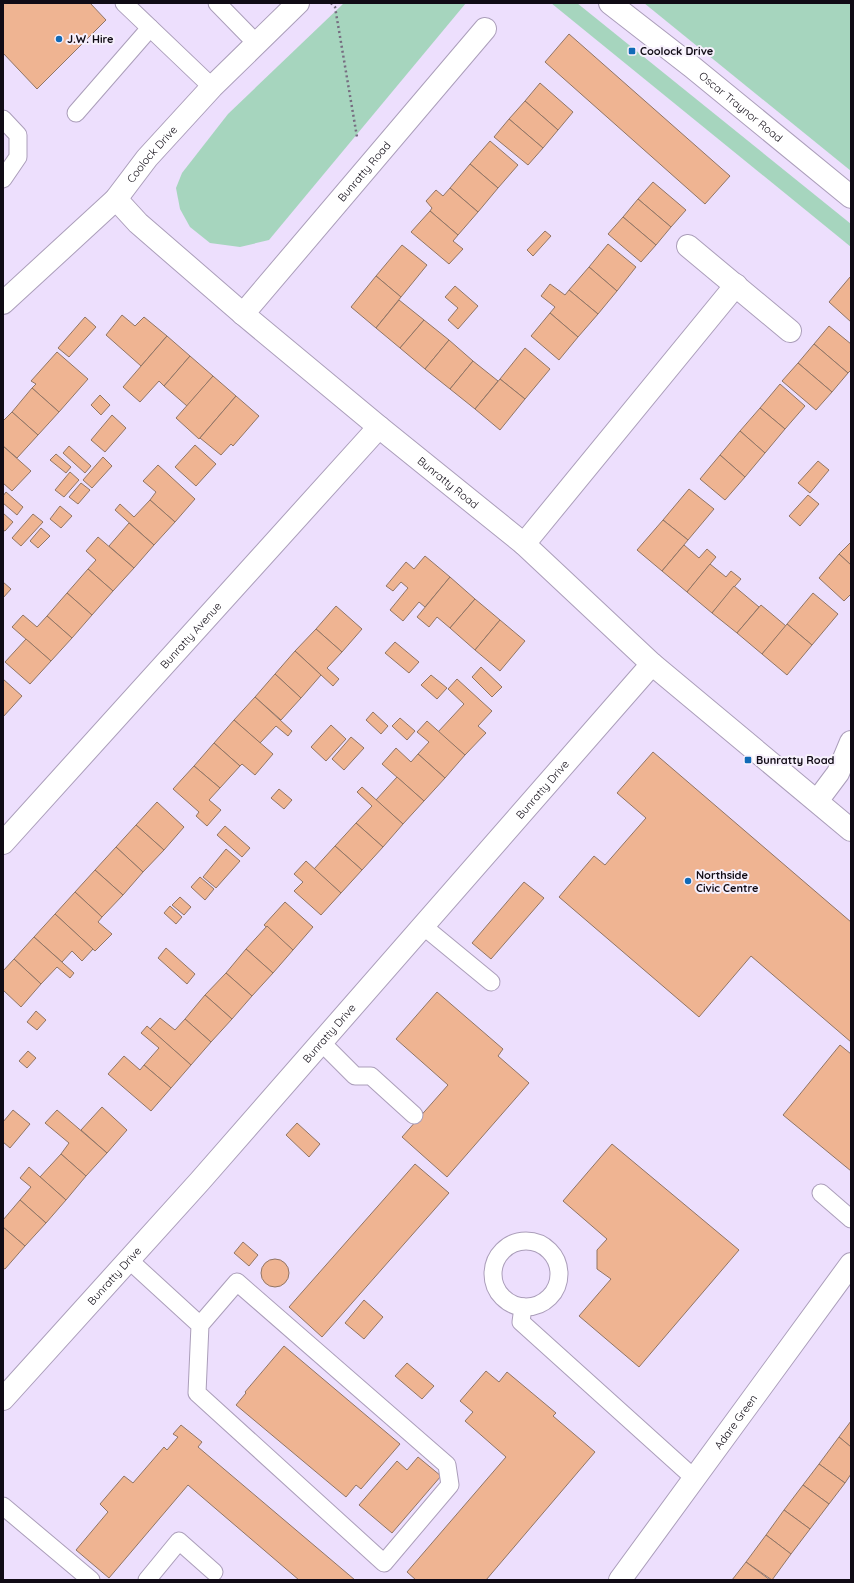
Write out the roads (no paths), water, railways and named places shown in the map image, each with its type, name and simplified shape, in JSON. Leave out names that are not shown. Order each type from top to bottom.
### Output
[{"type":"street","name":"Coolock Drive","points":[[3,303],[116,200],[146,158],[212,87],[298,3]]},
{"type":"street","name":"Oscar Traynor Road","points":[[610,3],[691,66],[851,197]]},
{"type":"street","name":"Bunratty Road","points":[[243,314],[484,29]]},
{"type":"street","name":"Bunratty Road","points":[[116,200],[138,223],[243,314],[379,427],[524,544],[652,664],[817,800],[851,830]]},
{"type":"street","points":[[688,246],[790,331]]},
{"type":"street","points":[[524,544],[736,286]]},
{"type":"street","name":"Bunratty Avenue","points":[[3,843],[379,427]]},
{"type":"street","name":"Bunratty Drive","points":[[3,1399],[321,1042],[652,664]]},
{"type":"street","points":[[817,800],[838,773],[851,742]]},
{"type":"street","name":"Adare Green","points":[[620,1580],[851,1264]]},
{"type":"lane","points":[[124,3],[212,87]]},
{"type":"lane","points":[[217,3],[257,44]]},
{"type":"lane","points":[[76,113],[150,28]]},
{"type":"lane","points":[[3,119],[18,135],[18,158],[3,179]]},
{"type":"lane","points":[[423,926],[490,982]]},
{"type":"lane","points":[[321,1042],[355,1076],[371,1076],[414,1115]]},
{"type":"lane","points":[[821,1193],[851,1219]]},
{"type":"lane","points":[[128,1260],[200,1325]]},
{"type":"lane","points":[[237,1282],[447,1465],[450,1485],[384,1563],[197,1393],[200,1325],[237,1282]]},
{"type":"lane","points":[[523,1307],[521,1322],[694,1478]]},
{"type":"lane","points":[[3,1506],[91,1580]]},
{"type":"lane","points":[[148,1580],[179,1541],[214,1572]]},
{"type":"place","name":"J.W. Hire","points":[[59,39]]},
{"type":"place","name":"Coolock Drive","points":[[632,51]]},
{"type":"place","name":"Bunratty Road","points":[[748,760]]},
{"type":"place","name":"Northside Civic Centre","points":[[688,881]]}]
